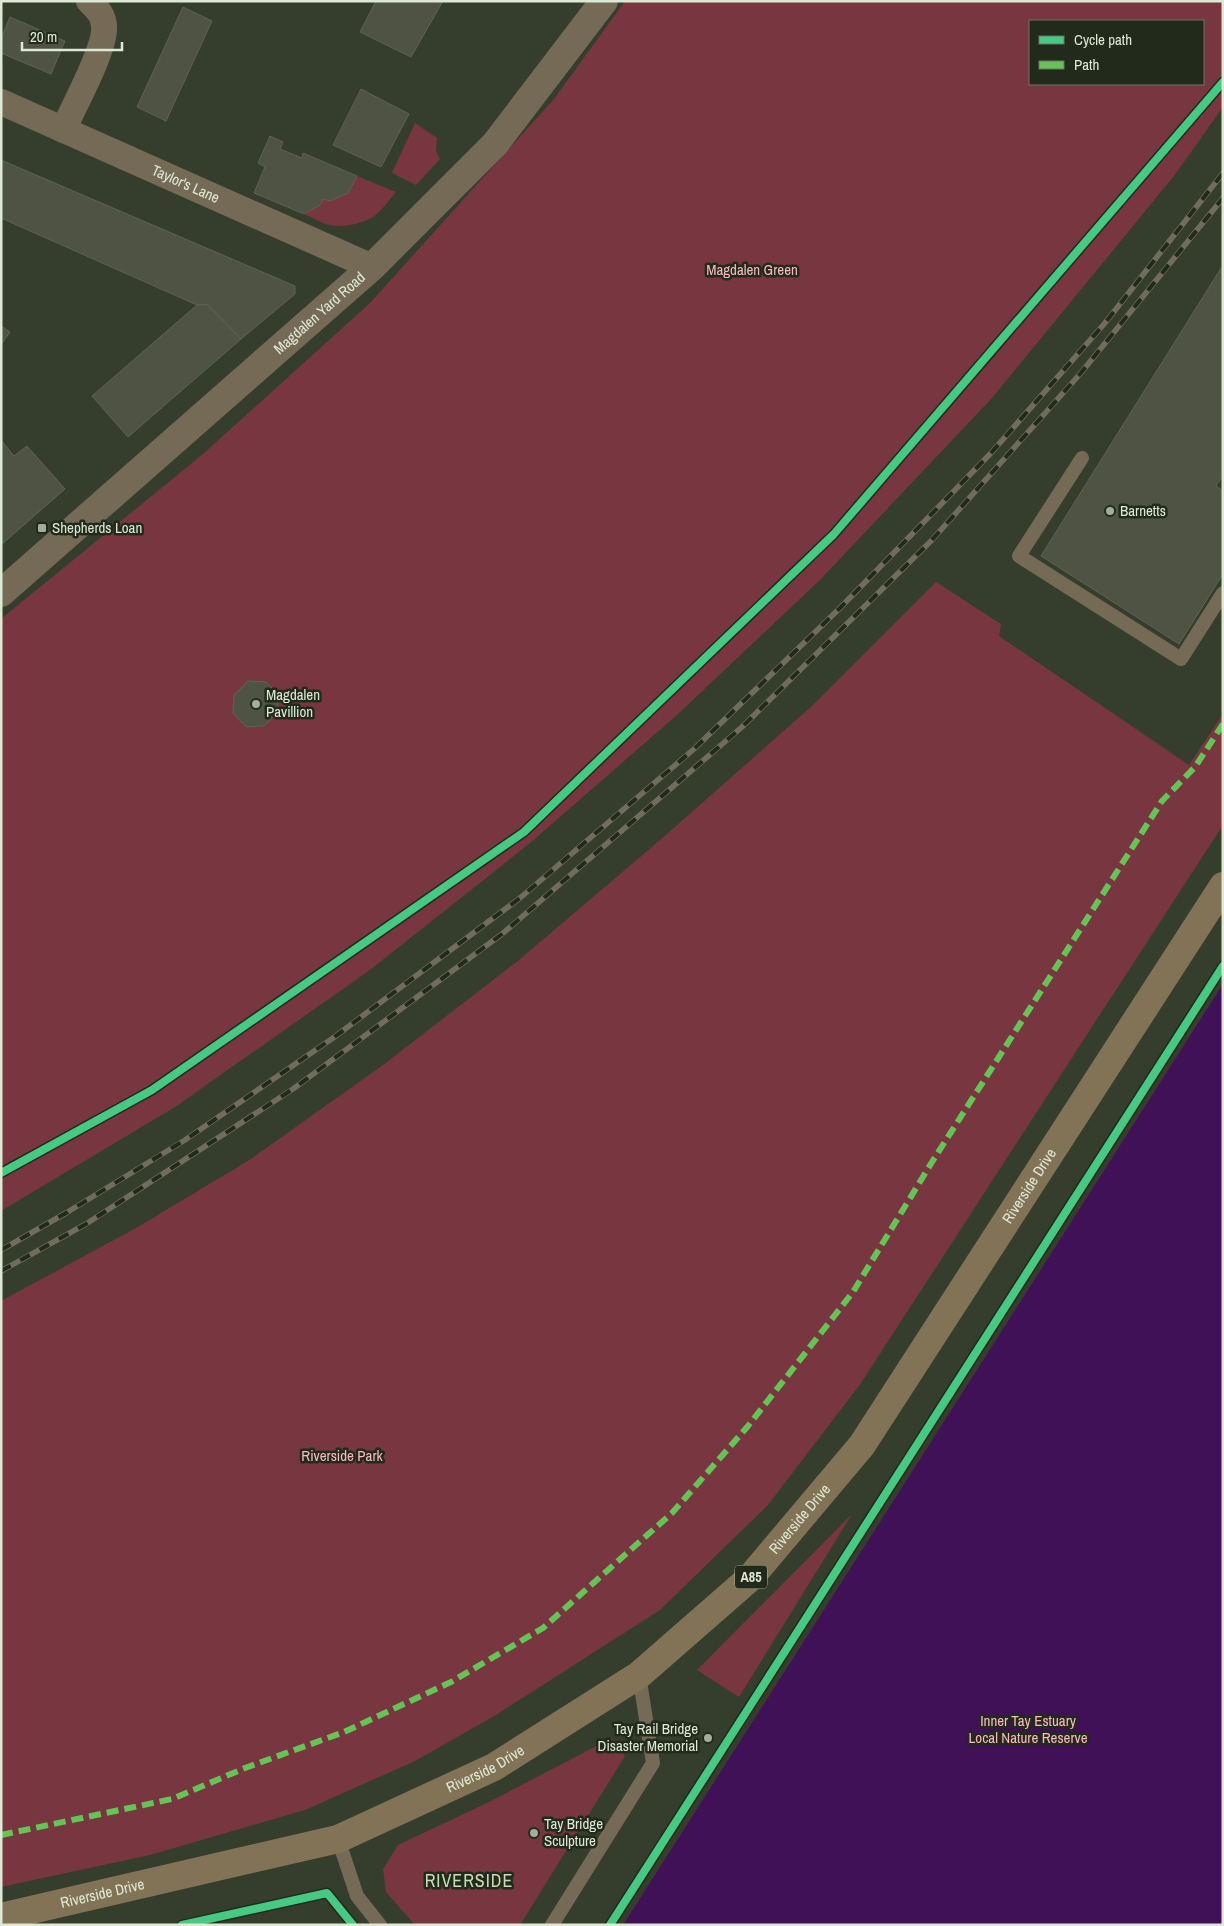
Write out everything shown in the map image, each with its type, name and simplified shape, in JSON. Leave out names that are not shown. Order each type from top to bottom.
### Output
[{"type":"main road","name":"Riverside Drive","points":[[1,1917],[338,1839],[494,1767],[639,1675],[750,1578],[862,1445],[1223,886]]},
{"type":"street","points":[[63,130],[102,44],[104,26],[100,11],[89,1]]},
{"type":"street","name":"Magdalen Yard Road","points":[[5,586],[372,267],[495,144],[604,1]]},
{"type":"street","name":"Taylor's Lane","points":[[1,102],[372,267]]},
{"type":"lane","points":[[1082,458],[1019,556],[1181,659],[1223,593]]},
{"type":"lane","points":[[552,1925],[653,1763],[639,1675]]},
{"type":"lane","points":[[338,1839],[358,1896],[380,1925]]},
{"type":"green space","name":"Magdalen Green","points":[[625,1],[1223,1],[1223,107],[1174,176],[992,398],[820,580],[677,715],[530,843],[370,970],[175,1107],[1,1211],[1,619],[203,454],[370,303],[554,99]]},
{"type":"green space","points":[[415,123],[437,138],[436,151],[440,159],[416,185],[392,173]]},
{"type":"green space","points":[[357,176],[396,192],[373,217],[360,223],[338,226],[325,224],[304,214],[320,205],[323,199],[330,201],[348,193]]},
{"type":"green space","name":"Riverside Park","points":[[936,582],[1001,624],[999,636],[1189,765],[1223,714],[1223,825],[861,1383],[768,1505],[660,1610],[496,1715],[415,1761],[305,1810],[150,1855],[1,1887],[1,1301],[136,1228],[251,1159],[383,1065],[519,960],[659,841],[812,706]]},
{"type":"green space","points":[[852,1514],[739,1697],[697,1670]]},
{"type":"green space","points":[[612,1738],[625,1756],[520,1925],[415,1925],[386,1892],[383,1869],[398,1845],[487,1803]]},
{"type":"shaded area","name":"Inner Tay Estuary Local Nature Reserve","points":[[1223,984],[1223,1925],[623,1925]]},
{"type":"building","points":[[376,1],[443,1],[411,57],[360,32]]},
{"type":"building","points":[[183,7],[212,21],[166,121],[137,107]]},
{"type":"building","points":[[10,17],[65,41],[51,74],[1,53],[1,39]]},
{"type":"building","points":[[361,89],[409,114],[381,167],[333,145]]},
{"type":"building","points":[[270,136],[283,142],[280,149],[302,158],[303,153],[357,176],[348,193],[330,201],[323,199],[320,205],[304,214],[254,193],[265,167],[258,163]]},
{"type":"building","points":[[1,160],[295,286],[295,294],[241,339],[208,305],[197,305],[1,218]]},
{"type":"building","points":[[1223,265],[1223,475],[1216,486],[1223,491],[1223,574],[1179,644],[1041,556]]},
{"type":"building","points":[[197,305],[208,305],[241,339],[128,437],[92,396]]},
{"type":"building","points":[[1,326],[10,332],[1,345]]},
{"type":"building","points":[[1,440],[14,456],[27,446],[65,489],[1,545]]},
{"type":"building","name":"Magdalen Pavillion","points":[[248,681],[266,682],[279,695],[277,713],[264,726],[246,727],[233,713],[234,695]]},
{"type":"railway","points":[[1,1250],[66,1213],[185,1140],[333,1038],[520,898],[694,749],[839,609],[991,453],[1105,323],[1223,173]]},
{"type":"railway","points":[[1,1271],[86,1224],[293,1089],[502,934],[742,727],[931,541],[1080,374],[1223,198]]},
{"type":"marked path","points":[[1,1835],[172,1799],[245,1768],[344,1732],[451,1682],[543,1628],[672,1513],[748,1426],[853,1292],[932,1162],[1162,801],[1195,767],[1223,724]]},
{"type":"cycle path","points":[[1,1173],[152,1090],[524,832],[834,534],[1223,82]]},
{"type":"cycle path","points":[[610,1925],[1223,966]]},
{"type":"cycle path","points":[[182,1925],[327,1893],[353,1925]]},
{"type":"place","name":"Barnetts","points":[[1110,511]]},
{"type":"place","name":"Shepherds Loan","points":[[42,528]]},
{"type":"place","name":"Magdalen Pavillion","points":[[256,704]]},
{"type":"place","name":"Tay Rail Bridge Disaster Memorial","points":[[708,1738]]},
{"type":"place","name":"Tay Bridge Sculpture","points":[[534,1833]]},
{"type":"district","name":"RIVERSIDE","points":[[469,1881]]}]
